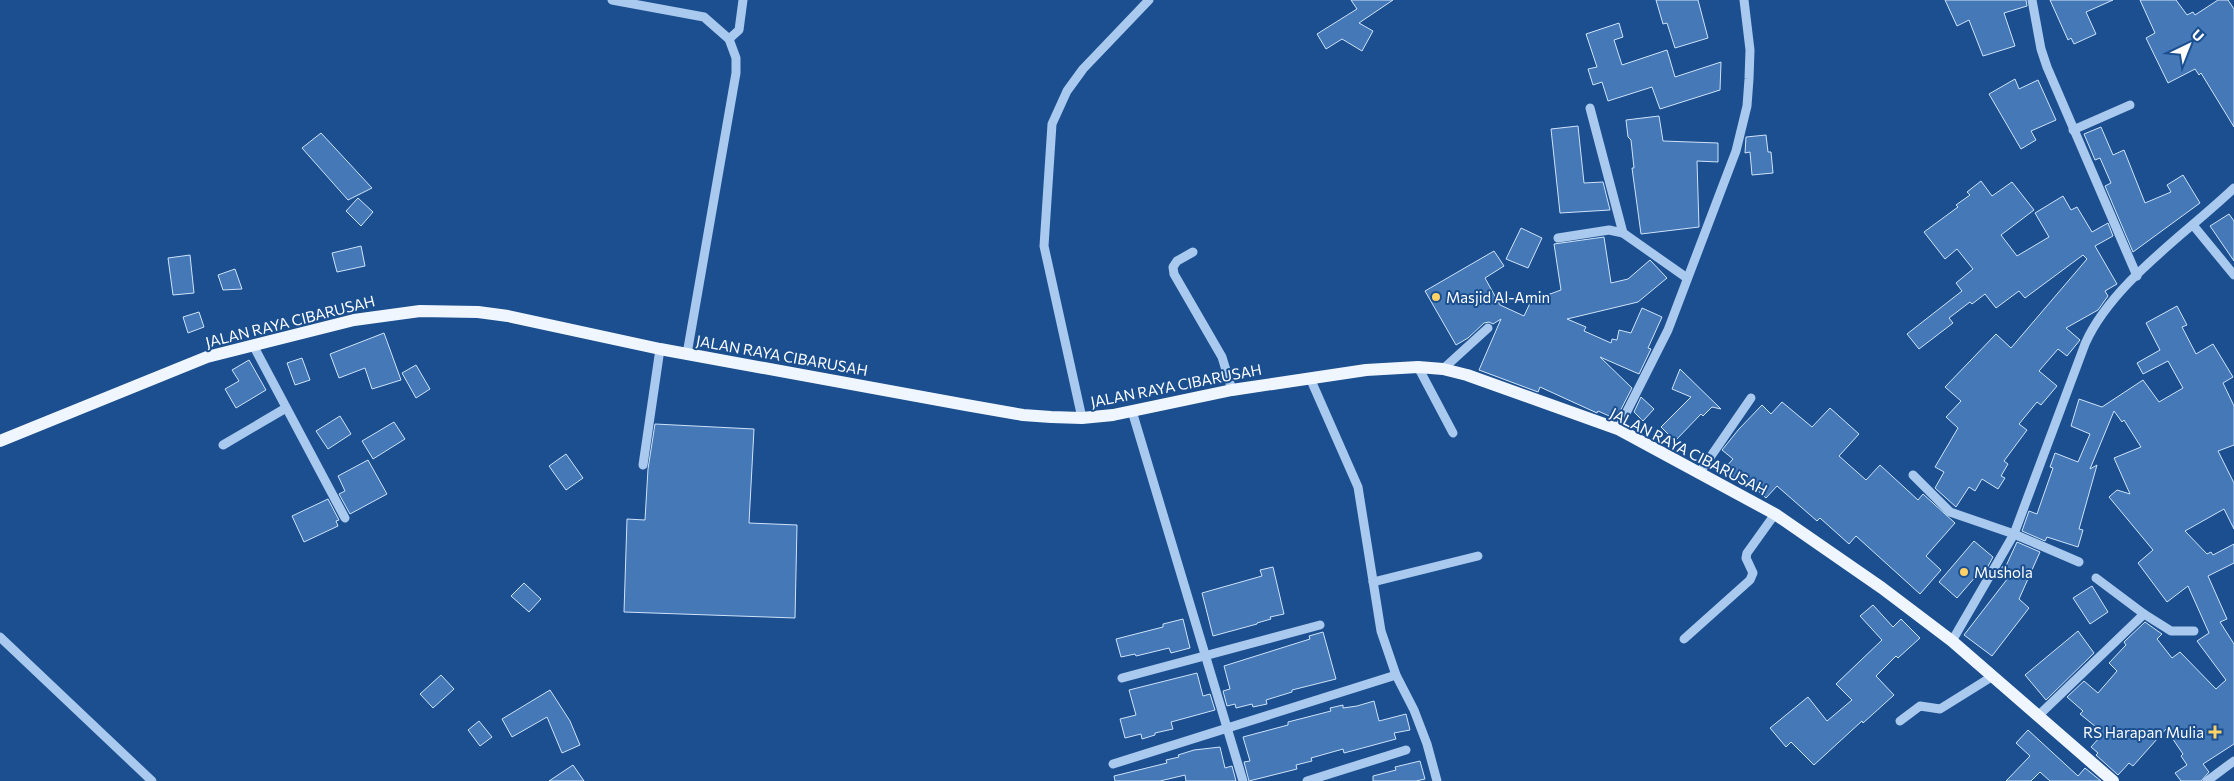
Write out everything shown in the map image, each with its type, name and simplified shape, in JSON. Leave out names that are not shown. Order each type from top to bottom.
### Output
[{"type":"main road","name":"JALAN RAYA CIBARUSAH","points":[[0,441],[188,364],[253,345],[380,315],[450,310],[508,316],[660,349],[1023,415],[1082,418],[1132,411],[1232,390],[1366,370],[1418,367],[1443,369],[1474,378],[1618,429],[1775,514],[1882,588],[1952,641],[2114,781]]},
{"type":"street","points":[[612,0],[704,17],[729,39],[736,58],[736,73],[687,354]]},
{"type":"street","points":[[729,39],[739,30],[743,0]]},
{"type":"street","points":[[1082,418],[1044,246],[1052,124],[1067,92],[1083,69],[1148,0]]},
{"type":"street","points":[[1618,429],[1668,330],[1736,151],[1747,106],[1750,50],[1744,0]]},
{"type":"street","points":[[2032,0],[2041,49],[2073,130],[2137,276]]},
{"type":"street","points":[[2073,130],[2130,105]]},
{"type":"street","points":[[1590,108],[1623,233]]},
{"type":"street","points":[[1952,641],[2014,534],[2091,331],[2107,307],[2137,276],[2234,188]]},
{"type":"street","points":[[2192,226],[2234,275]]},
{"type":"street","points":[[1558,238],[1609,230],[1623,233],[1687,278]]},
{"type":"street","points":[[1193,252],[1177,261],[1173,267],[1174,274],[1222,358],[1232,390]]},
{"type":"street","points":[[1443,369],[1488,328]]},
{"type":"street","points":[[253,345],[345,518]]},
{"type":"street","points":[[643,465],[660,349]]},
{"type":"street","points":[[1418,367],[1454,433]]},
{"type":"street","points":[[1310,378],[1358,486],[1380,631],[1396,675],[1414,710],[1427,744],[1437,781]]},
{"type":"street","points":[[1700,472],[1751,398]]},
{"type":"street","points":[[223,445],[286,408]]},
{"type":"street","points":[[1132,411],[1243,781]]},
{"type":"street","points":[[1913,475],[1950,512],[2014,534],[2079,562]]},
{"type":"street","points":[[1684,639],[1750,580],[1753,573],[1746,559],[1747,552],[1775,514]]},
{"type":"street","points":[[1372,582],[1478,556]]},
{"type":"street","points":[[2096,578],[2144,614],[2171,631],[2194,631]]},
{"type":"street","points":[[2039,715],[2144,614]]},
{"type":"street","points":[[1122,678],[1320,625]]},
{"type":"street","points":[[0,636],[152,781]]},
{"type":"street","points":[[1113,764],[1396,675]]},
{"type":"street","points":[[1900,721],[1920,706],[1940,709],[1993,676]]},
{"type":"street","points":[[1307,781],[1406,750]]},
{"type":"street","points":[[2208,781],[2234,761]]},
{"type":"building","points":[[1351,0],[1393,0],[1359,23],[1373,31],[1362,51],[1342,39],[1326,49],[1317,34],[1357,9]]},
{"type":"building","points":[[1656,0],[1698,0],[1708,38],[1675,48],[1667,23],[1663,24]]},
{"type":"building","points":[[1945,0],[2026,0],[2027,6],[2004,13],[2015,46],[1983,56],[1969,20],[1957,26]]},
{"type":"building","points":[[2050,0],[2113,0],[2086,12],[2096,34],[2074,44],[2071,38],[2068,40]]},
{"type":"building","points":[[2140,0],[2176,0],[2187,15],[2193,12],[2195,15],[2218,0],[2228,0],[2234,9],[2234,127],[2201,73],[2199,75],[2195,69],[2168,83],[2146,38],[2155,33]]},
{"type":"building","points":[[1619,23],[1623,37],[1614,40],[1622,65],[1667,50],[1675,77],[1721,62],[1720,90],[1660,109],[1652,87],[1608,101],[1602,82],[1593,85],[1588,69],[1597,67],[1586,34]]},
{"type":"building","points":[[2015,79],[2019,89],[2038,80],[2056,120],[2031,131],[2036,140],[2021,149],[1989,94]]},
{"type":"building","points":[[1659,116],[1663,141],[1718,143],[1718,162],[1697,161],[1699,227],[1641,234],[1632,168],[1634,168],[1631,140],[1628,137],[1626,120]]},
{"type":"building","points":[[1578,126],[1584,183],[1603,182],[1610,210],[1560,213],[1551,129]]},
{"type":"building","points":[[2101,127],[2113,155],[2124,150],[2145,203],[2171,192],[2167,185],[2183,175],[2200,203],[2133,252],[2105,186],[2111,183],[2100,158],[2095,160],[2084,134]]},
{"type":"building","points":[[321,133],[372,188],[348,200],[302,148]]},
{"type":"building","points":[[1766,135],[1768,152],[1771,152],[1773,173],[1752,175],[1750,152],[1745,153],[1746,137]]},
{"type":"building","points":[[1981,181],[1992,196],[2012,182],[2034,210],[2001,235],[2017,256],[2049,237],[2035,213],[2063,196],[2071,210],[2077,207],[2092,232],[2108,223],[2113,236],[2095,246],[2117,284],[2105,291],[2108,296],[2098,310],[2066,328],[2080,340],[2067,356],[2058,349],[2039,371],[2057,386],[2041,405],[2037,402],[2019,424],[2027,430],[2004,461],[2008,464],[2001,476],[2005,478],[1998,489],[1982,479],[1975,491],[1969,487],[1956,507],[1935,488],[1944,472],[1935,467],[1958,428],[1946,417],[1961,401],[1945,387],[1996,334],[2011,348],[2087,259],[2083,255],[2025,298],[2019,291],[1996,308],[1985,294],[1972,304],[1970,302],[1949,318],[1953,323],[1919,349],[1907,334],[1962,291],[1956,283],[1973,269],[1957,249],[1945,259],[1924,232],[1958,207],[1956,205],[1970,195],[1967,192]]},
{"type":"building","points":[[358,198],[373,212],[361,226],[346,211]]},
{"type":"building","points":[[2229,214],[2234,221],[2234,261],[2210,226]]},
{"type":"building","points":[[1521,228],[1542,238],[1528,268],[1506,259]]},
{"type":"building","points":[[1604,237],[1611,283],[1628,279],[1650,260],[1667,278],[1638,302],[1567,319],[1586,327],[1584,331],[1611,343],[1612,339],[1617,340],[1619,330],[1631,333],[1642,308],[1662,317],[1648,348],[1651,349],[1639,374],[1600,357],[1632,388],[1616,419],[1598,411],[1597,413],[1540,387],[1538,392],[1479,370],[1501,319],[1493,324],[1489,322],[1484,323],[1468,338],[1456,345],[1425,291],[1494,251],[1504,266],[1485,278],[1500,305],[1524,316],[1531,301],[1561,290],[1554,244]]},
{"type":"building","points":[[361,246],[365,266],[337,272],[332,253]]},
{"type":"building","points":[[190,255],[194,293],[173,295],[168,258]]},
{"type":"building","points":[[235,269],[242,289],[223,290],[218,275]]},
{"type":"building","points":[[2177,306],[2187,325],[2182,327],[2196,354],[2213,344],[2233,377],[2223,383],[2234,406],[2234,445],[2218,451],[2234,483],[2234,529],[2224,509],[2185,531],[2207,554],[2211,552],[2213,555],[2234,544],[2234,563],[2208,576],[2227,619],[2220,622],[2234,644],[2234,744],[2203,764],[2209,772],[2201,781],[2181,781],[2175,773],[2187,765],[2181,756],[2183,754],[2166,729],[2133,766],[2129,763],[2118,775],[2096,755],[2098,753],[2091,747],[2100,737],[2093,731],[2096,727],[2080,714],[2083,711],[2067,697],[2084,681],[2098,693],[2117,671],[2109,663],[2126,645],[2124,642],[2145,622],[2162,634],[2157,639],[2172,658],[2180,652],[2216,689],[2226,680],[2197,641],[2209,633],[2188,586],[2167,602],[2138,563],[2153,550],[2109,497],[2117,490],[2130,494],[2114,458],[2141,447],[2124,420],[2122,422],[2114,411],[2090,469],[2097,465],[2079,529],[2083,530],[2078,547],[2047,537],[2045,541],[2022,531],[2029,511],[2037,514],[2053,468],[2050,467],[2055,453],[2078,462],[2090,434],[2071,426],[2079,399],[2102,407],[2143,380],[2159,402],[2183,388],[2168,361],[2143,374],[2137,363],[2160,350],[2146,323]]},
{"type":"building","points":[[199,312],[204,327],[188,333],[183,317]]},
{"type":"building","points":[[384,333],[401,380],[372,389],[365,368],[339,378],[330,354]]},
{"type":"building","points":[[302,358],[310,380],[295,385],[287,363]]},
{"type":"building","points":[[249,360],[266,390],[236,408],[225,389],[239,381],[232,370]]},
{"type":"building","points":[[416,365],[430,389],[416,398],[402,373]]},
{"type":"building","points":[[1680,369],[1721,409],[1712,407],[1703,416],[1701,414],[1675,441],[1661,427],[1691,397],[1672,389]]},
{"type":"building","points":[[1641,397],[1654,409],[1643,421],[1634,412]]},
{"type":"building","points":[[1782,402],[1812,427],[1830,408],[1859,434],[1839,456],[1866,480],[1880,465],[1918,500],[1923,494],[1955,523],[1926,556],[1941,570],[1920,594],[1856,536],[1849,544],[1820,518],[1817,521],[1777,486],[1766,498],[1739,474],[1734,478],[1724,469],[1733,459],[1722,450],[1739,429],[1762,405],[1771,414]]},
{"type":"building","points":[[340,416],[351,434],[328,449],[316,431]]},
{"type":"building","points":[[394,422],[405,439],[373,459],[362,441]]},
{"type":"building","points":[[655,424],[754,429],[749,523],[797,525],[795,618],[624,612],[627,519],[645,520],[648,469]]},
{"type":"building","points":[[566,454],[583,478],[566,490],[549,466]]},
{"type":"building","points":[[368,460],[387,494],[350,514],[339,494],[345,491],[338,476]]},
{"type":"building","points":[[328,499],[339,520],[336,521],[338,526],[304,542],[292,516]]},
{"type":"building","points":[[1974,541],[1993,557],[1987,568],[1984,567],[1957,598],[1939,582]]},
{"type":"building","points":[[2017,542],[2040,552],[2019,599],[2029,608],[1992,656],[1964,635],[2008,578],[1998,574],[2003,566],[2005,568]]},
{"type":"building","points":[[1273,567],[1284,614],[1270,617],[1271,619],[1257,624],[1213,636],[1202,593],[1262,576],[1260,570]]},
{"type":"building","points":[[524,583],[541,599],[529,612],[511,596]]},
{"type":"building","points":[[2092,586],[2108,612],[2090,624],[2073,598]]},
{"type":"building","points":[[1873,605],[1893,627],[1901,619],[1920,638],[1898,658],[1896,656],[1876,676],[1894,695],[1863,723],[1862,721],[1814,765],[1791,742],[1786,747],[1770,728],[1808,697],[1827,721],[1852,700],[1836,684],[1882,640],[1860,616]]},
{"type":"building","points":[[1183,619],[1190,648],[1171,653],[1169,648],[1136,656],[1135,654],[1121,657],[1116,639],[1163,627],[1163,624]]},
{"type":"building","points":[[2078,631],[2094,653],[2046,700],[2025,675]]},
{"type":"building","points":[[1323,632],[1336,679],[1292,690],[1292,692],[1266,700],[1267,704],[1253,707],[1252,704],[1236,708],[1235,704],[1227,706],[1223,691],[1230,689],[1224,666],[1310,639],[1309,636]]},
{"type":"building","points":[[1197,673],[1203,696],[1210,694],[1215,710],[1171,722],[1173,729],[1155,733],[1155,735],[1142,739],[1141,734],[1125,738],[1120,719],[1136,715],[1129,690]]},
{"type":"building","points":[[441,675],[454,689],[433,708],[420,694]]},
{"type":"building","points":[[550,690],[570,721],[580,745],[562,753],[547,717],[512,737],[502,719]]},
{"type":"building","points":[[1374,701],[1379,721],[1406,714],[1410,730],[1394,733],[1396,739],[1344,753],[1343,749],[1311,758],[1312,761],[1296,765],[1297,769],[1249,781],[1244,762],[1250,761],[1243,737],[1288,725],[1288,722],[1331,711],[1330,708],[1343,705],[1343,708],[1357,706]]},
{"type":"building","points":[[479,721],[492,737],[480,746],[468,730]]},
{"type":"building","points":[[2028,730],[2078,776],[2085,768],[2101,781],[2050,781],[2040,772],[2031,781],[2006,781],[2030,756],[2016,743]]},
{"type":"building","points":[[1220,747],[1225,768],[1232,766],[1236,781],[1186,781],[1185,775],[1160,781],[1115,781],[1114,776],[1167,763],[1166,760],[1179,757],[1178,755],[1194,750]]},
{"type":"building","points":[[1420,761],[1425,779],[1416,781],[1373,781],[1373,776],[1396,770],[1395,767]]},
{"type":"building","points":[[573,765],[584,781],[549,781]]},
{"type":"place","name":"Masjid Al-Amin","points":[[1436,297]]},
{"type":"place","name":"Mushola","points":[[1964,572]]},
{"type":"place","name":"RS Harapan Mulia","points":[[2215,732]]}]
